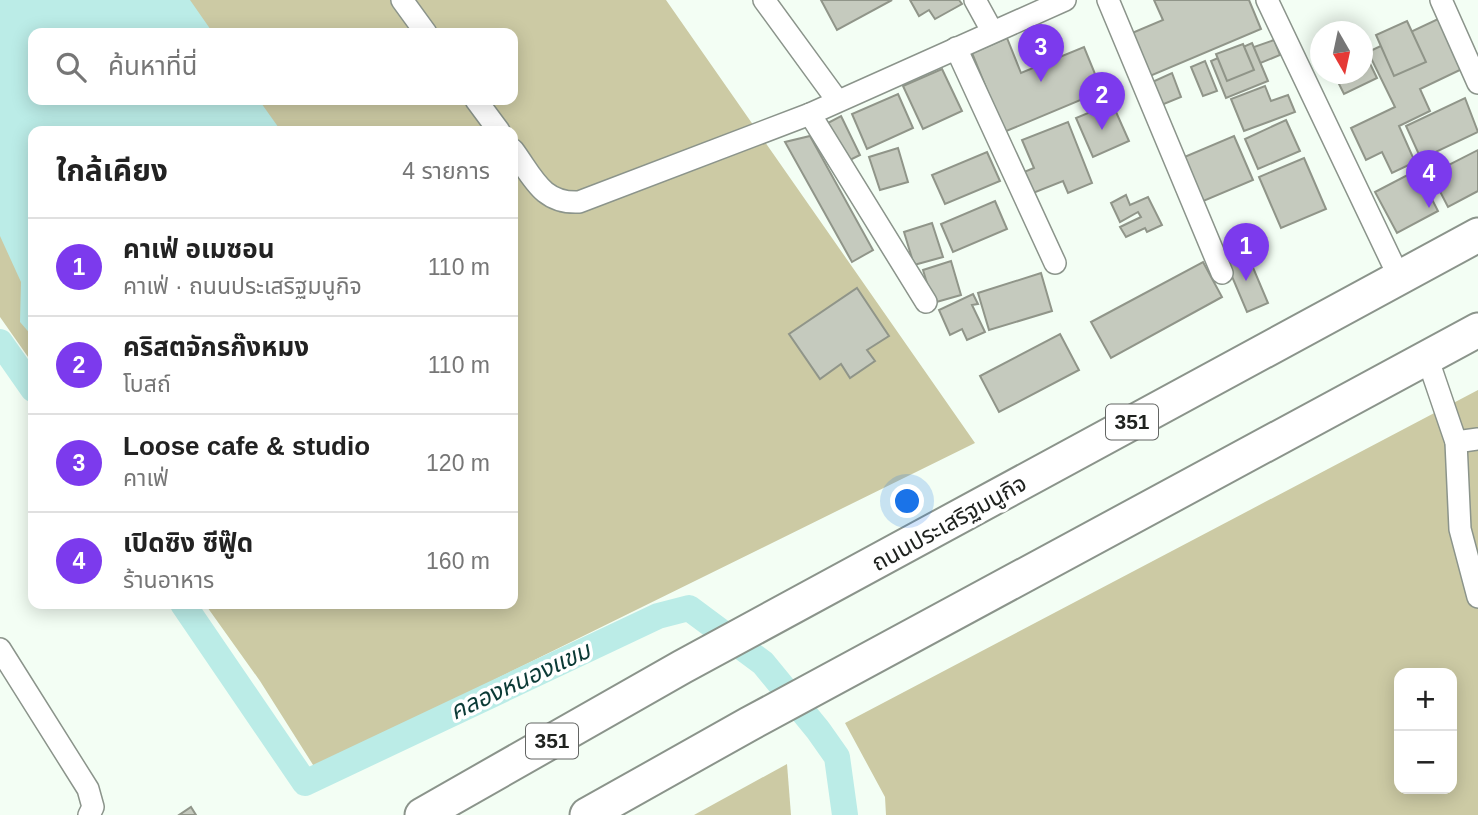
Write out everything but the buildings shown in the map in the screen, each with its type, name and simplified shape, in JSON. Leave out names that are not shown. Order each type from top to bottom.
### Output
[{"type":"main road","name":"ถนนประเสริฐมนูกิจ","points":[[422,815],[682,667],[1478,235]]},
{"type":"main road","points":[[587,815],[749,724],[1478,330]]},
{"type":"street","points":[[402,0],[422,28]]},
{"type":"street","points":[[764,0],[837,100]]},
{"type":"street","points":[[975,0],[992,31]]},
{"type":"street","points":[[518,157],[547,196],[562,203],[579,202],[810,114],[1065,0]]},
{"type":"street","points":[[1108,0],[1223,273]]},
{"type":"street","points":[[1267,0],[1399,276]]},
{"type":"street","points":[[1441,0],[1478,83]]},
{"type":"street","points":[[956,48],[1055,263]]},
{"type":"street","points":[[480,105],[495,126]]},
{"type":"street","points":[[810,114],[926,302]]},
{"type":"street","points":[[1427,357],[1457,442],[1460,529],[1478,597]]},
{"type":"street","points":[[1457,442],[1478,439]]},
{"type":"street","points":[[0,649],[88,789],[93,807],[89,815]]},
{"type":"shaded area","points":[[0,0],[666,0],[975,443],[315,768],[260,681],[209,609],[518,609],[518,126],[28,126],[28,357],[0,317]]},
{"type":"shaded area","points":[[1478,390],[1478,815],[886,815],[885,797],[845,723]]},
{"type":"shaded area","points":[[787,764],[791,815],[694,815]]},
{"type":"water","points":[[0,0],[190,0],[210,28],[28,28],[28,105],[263,105],[277,126],[28,126],[28,331],[20,322],[21,282],[0,236]]},
{"type":"waterway","name":"คลองหนองแขม","points":[[0,342],[28,382]]},
{"type":"waterway","name":"คลองหนองแขม","points":[[186,609],[305,783],[658,616],[689,608],[763,663],[818,730],[837,757],[845,815]]},
{"type":"place","name":"Loose cafe & studio","points":[[1041,82]]},
{"type":"place","name":"คริสตจักรก๊งหมง","points":[[1102,130]]},
{"type":"place","name":"เปิดซิง ซีฟู๊ด","points":[[1429,208]]},
{"type":"place","name":"คาเฟ่ อเมซอน","points":[[1246,281]]}]
